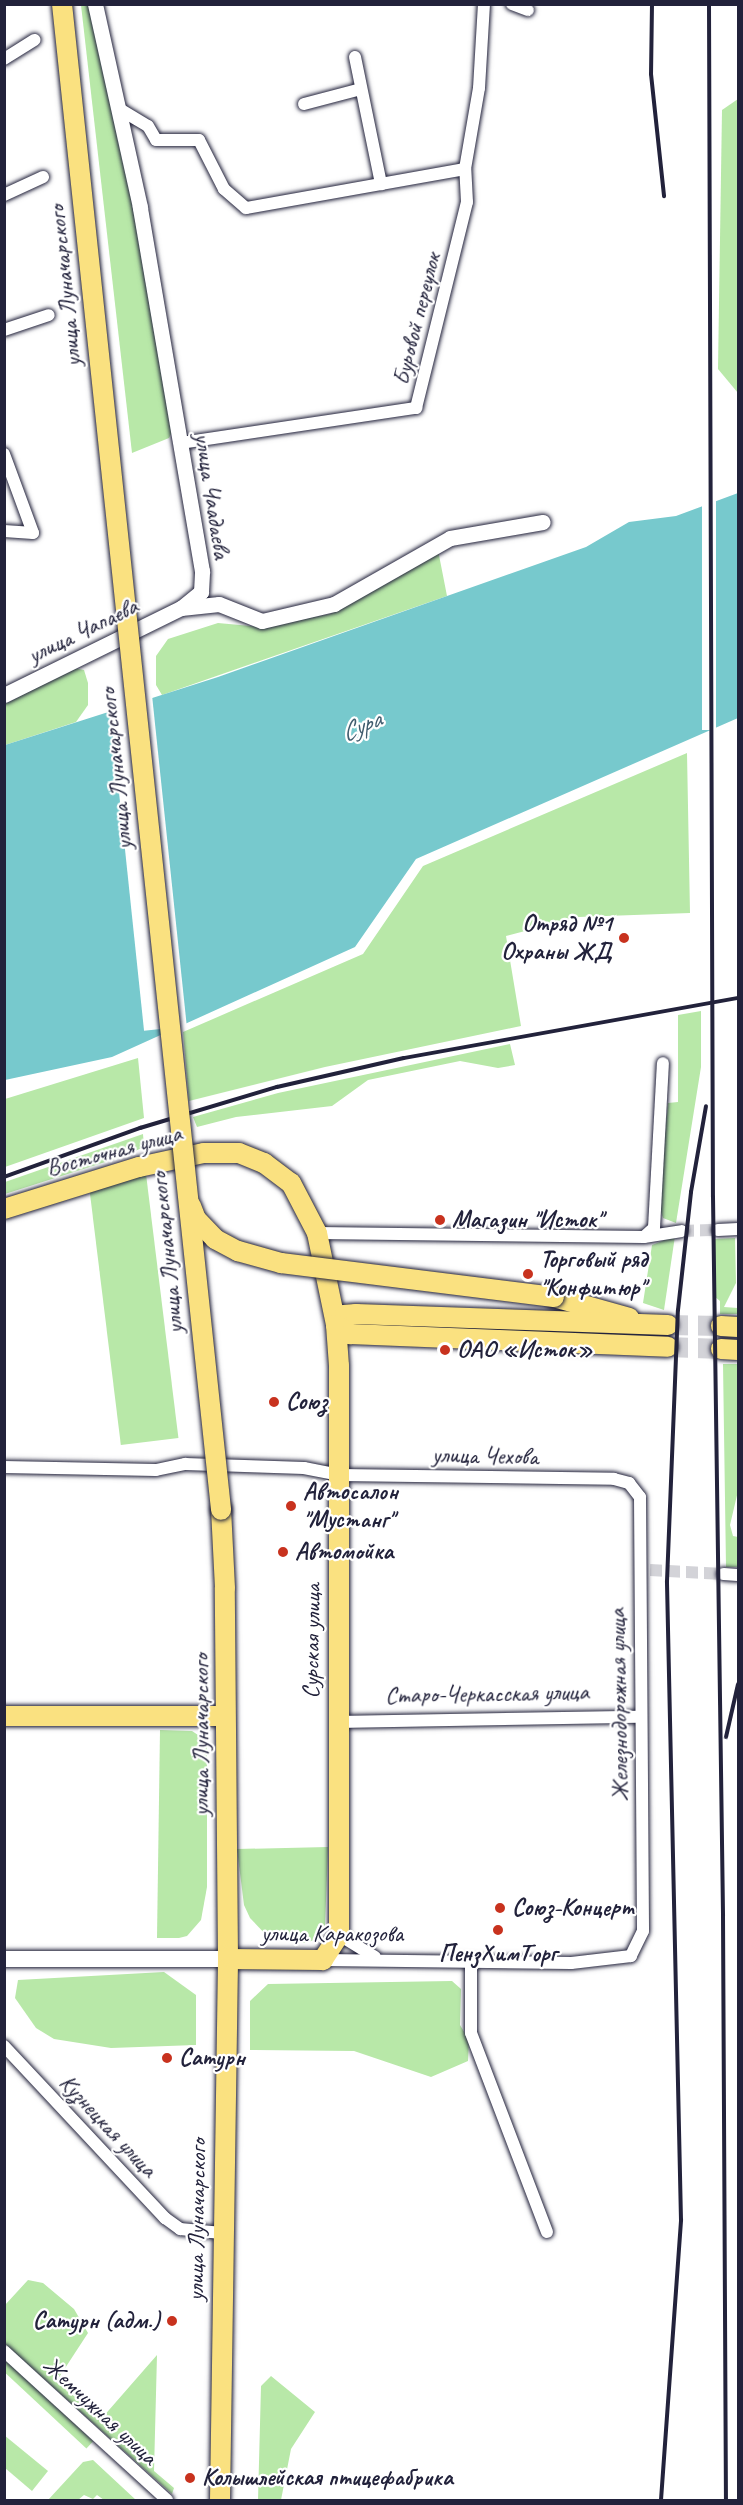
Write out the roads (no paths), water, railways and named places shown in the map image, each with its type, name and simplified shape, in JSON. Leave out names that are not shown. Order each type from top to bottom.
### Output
[{"type":"main road","name":"улица Луначарского","points":[[62,4],[220,1510],[228,1959],[222,2233],[220,2500]]},
{"type":"main road","name":"Восточная улица","points":[[4,1209],[139,1167],[204,1153],[239,1153],[264,1163],[291,1183],[317,1233],[336,1325],[339,1366]]},
{"type":"main road","points":[[186,1192],[196,1219],[215,1239],[238,1251],[281,1263],[554,1297],[608,1310],[643,1324]]},
{"type":"main road","points":[[331,1297],[342,1308],[356,1314]]},
{"type":"main road","points":[[668,1324],[356,1314],[344,1315],[336,1325],[350,1334],[668,1347]]},
{"type":"main road","points":[[339,1366],[350,1349],[375,1335]]},
{"type":"main road","name":"Сурская улица","points":[[339,1366],[337,1722],[339,1935]]},
{"type":"main road","points":[[4,1716],[225,1716]]},
{"type":"main road","points":[[323,1960],[339,1935]]},
{"type":"main road","name":"улица Каракозова","points":[[4,1959],[323,1960]]},
{"type":"street","name":"улица Чаадаева","points":[[94,4],[121,110],[202,571],[201,592],[181,608]]},
{"type":"street","name":"Буровой переулок","points":[[181,443],[416,408],[467,202],[465,169],[479,88],[484,4]]},
{"type":"street","points":[[512,4],[528,10]]},
{"type":"street","points":[[4,59],[34,40]]},
{"type":"street","points":[[355,57],[381,184]]},
{"type":"street","points":[[304,104],[361,89]]},
{"type":"street","points":[[121,110],[148,126],[156,140],[199,140],[224,189],[246,208],[465,169]]},
{"type":"street","points":[[4,195],[43,177]]},
{"type":"street","points":[[4,330],[49,315]]},
{"type":"street","points":[[4,454],[33,533],[4,531]]},
{"type":"street","points":[[181,608],[219,604],[262,621],[334,604],[450,538],[543,522]]},
{"type":"street","name":"улица Чапаева","points":[[4,695],[181,608]]},
{"type":"street","points":[[644,1237],[654,1228],[663,1063]]},
{"type":"street","points":[[718,1230],[738,1229]]},
{"type":"street","points":[[317,1233],[644,1237],[682,1231]]},
{"type":"street","name":"улица Чехова","points":[[4,1467],[156,1470],[204,1464],[304,1468],[340,1475],[614,1479],[629,1483]]},
{"type":"street","name":"Железнодорожная улица","points":[[629,1483],[640,1497],[644,1569],[638,1717],[643,1931]]},
{"type":"street","points":[[723,1574],[738,1575]]},
{"type":"street","name":"Старо-Черкасская улица","points":[[337,1722],[638,1717]]},
{"type":"street","name":"улица Каракозова","points":[[323,1960],[471,1962],[616,1960],[631,1956],[643,1931]]},
{"type":"street","points":[[339,1935],[382,1959]]},
{"type":"street","points":[[471,1962],[471,2033],[547,2232]]},
{"type":"street","name":"Кузнецкая улица","points":[[4,2046],[165,2218],[180,2229],[222,2233]]},
{"type":"street","name":"Жемчужная улица","points":[[4,2351],[158,2498]]},
{"type":"water","name":"Сура","points":[[738,493],[738,718],[416,859],[355,947],[112,1057],[5,1080],[5,745],[218,677],[586,547],[629,522],[676,516]]},
{"type":"tunnel","points":[[682,1231],[718,1230]]},
{"type":"tunnel","points":[[668,1325],[721,1326]]},
{"type":"tunnel","points":[[668,1347],[721,1349]]},
{"type":"tunnel","points":[[650,1570],[723,1574]]},
{"type":"railway","points":[[652,4],[651,74],[664,196]]},
{"type":"railway","points":[[709,4],[713,1197],[723,1916],[726,2500]]},
{"type":"railway","points":[[4,1177],[140,1128],[277,1087],[404,1058],[738,998]]},
{"type":"railway","points":[[661,2500],[681,2220],[667,1581],[678,1310],[691,1192],[706,1106]]},
{"type":"railway","points":[[726,1737],[738,1684]]},
{"type":"place","name":"Отряд №1 Охраны ЖД","points":[[624,938]]},
{"type":"place","name":"Магазин \"Исток\"","points":[[440,1220]]},
{"type":"place","name":"Торговый ряд \"Конфитюр\"","points":[[528,1274]]},
{"type":"place","name":"ОАО «Исток»","points":[[445,1350]]},
{"type":"place","name":"Союз","points":[[274,1402]]},
{"type":"place","name":"Автосалон \"Мустанг\"","points":[[291,1506]]},
{"type":"place","name":"Автомойка","points":[[283,1552]]},
{"type":"place","name":"Союз-Концерт","points":[[500,1908]]},
{"type":"place","name":"ПензХимТорг","points":[[498,1930]]},
{"type":"place","name":"Сатурн","points":[[167,2058]]},
{"type":"place","name":"Сатурн (адм.)","points":[[172,2321]]},
{"type":"place","name":"Колышлейская птицефабрика","points":[[190,2478]]}]
